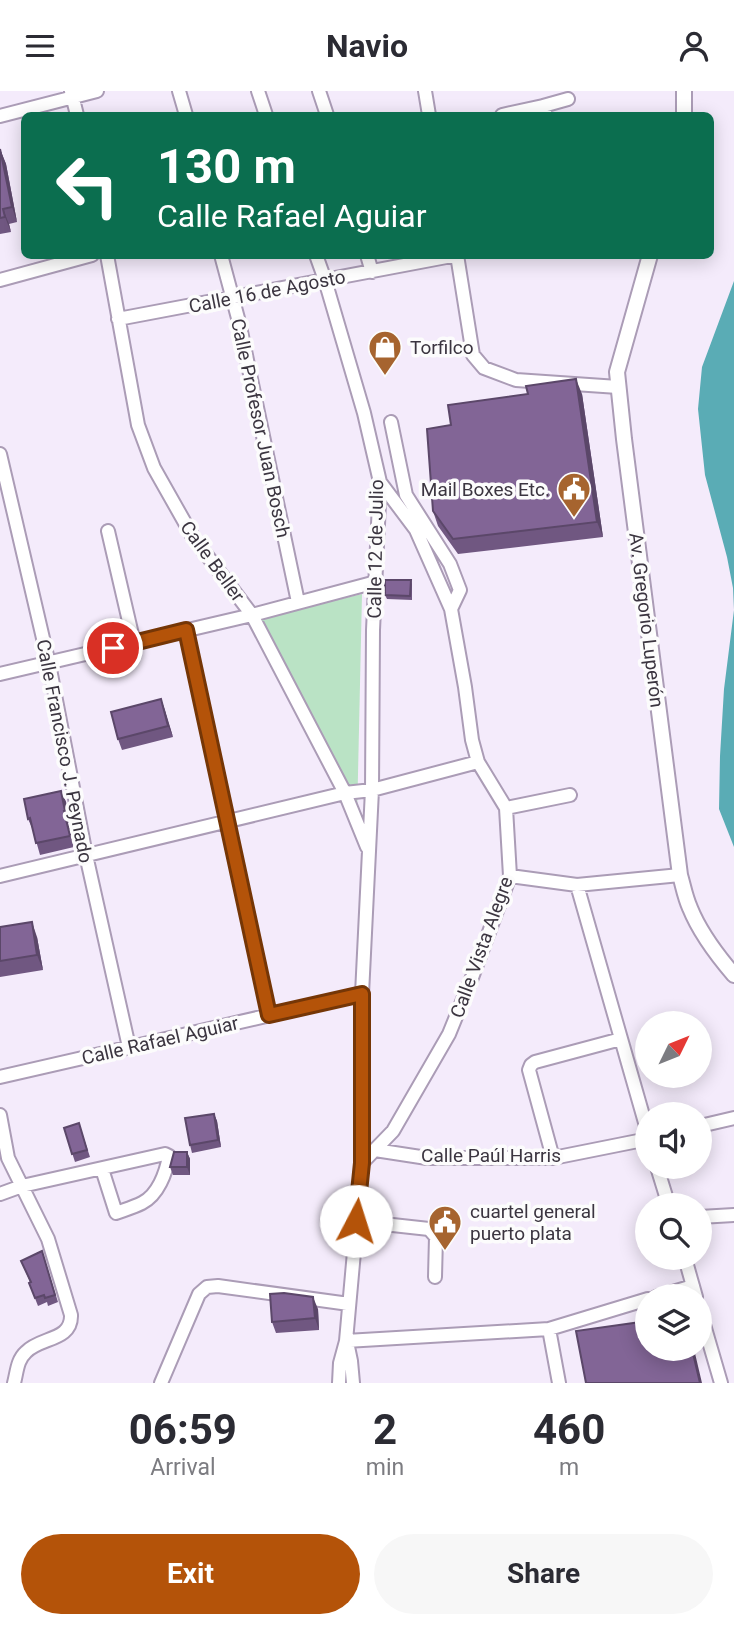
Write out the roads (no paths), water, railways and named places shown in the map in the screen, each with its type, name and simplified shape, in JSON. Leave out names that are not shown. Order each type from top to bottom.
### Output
[{"type":"main road","points":[[684,91],[684,112]]},
{"type":"main road","name":"Av. Gregorio Luperón","points":[[649,259],[617,372],[618,387],[680,874],[688,905],[699,928],[734,975]]},
{"type":"street","points":[[0,115],[72,94],[97,91]]},
{"type":"street","points":[[179,91],[185,112]]},
{"type":"street","points":[[258,91],[265,112]]},
{"type":"street","points":[[320,91],[326,112]]},
{"type":"street","points":[[425,91],[428,112]]},
{"type":"street","points":[[72,94],[76,112]]},
{"type":"street","points":[[544,111],[568,99]]},
{"type":"street","points":[[0,279],[77,259]]},
{"type":"street","name":"Calle Beller","points":[[108,259],[138,425],[154,468],[193,537],[252,615],[345,793],[368,850]]},
{"type":"street","name":"Calle Profesor Juan Bosch","points":[[222,259],[239,322],[299,602]]},
{"type":"street","name":"Calle 12 de Julio","points":[[317,259],[364,413],[380,482],[373,630],[372,790],[362,994],[362,1163],[346,1341]]},
{"type":"street","points":[[368,259],[372,272]]},
{"type":"street","name":"Calle 16 de Agosto","points":[[118,319],[437,259]]},
{"type":"street","points":[[458,259],[473,355],[484,368],[516,380],[618,387]]},
{"type":"street","points":[[391,422],[406,495],[450,564],[460,590],[452,609]]},
{"type":"street","name":"Calle Francisco J. Peynado","points":[[0,454],[49,664],[86,855],[129,1047]]},
{"type":"street","name":"Calle Vista Alegre","points":[[362,1163],[393,1131],[449,1034],[510,876],[506,808],[478,762],[472,740],[452,609],[416,530],[380,482]]},
{"type":"street","points":[[108,531],[134,643]]},
{"type":"street","points":[[0,674],[252,615],[376,582]]},
{"type":"street","points":[[186,630],[269,1015]]},
{"type":"street","points":[[0,876],[345,793],[372,790],[478,762]]},
{"type":"street","points":[[506,808],[570,795]]},
{"type":"street","points":[[510,876],[577,885],[680,874]]},
{"type":"street","points":[[577,885],[639,1102]]},
{"type":"street","name":"Calle Rafael Aguiar","points":[[0,1077],[362,994]]},
{"type":"street","points":[[553,1158],[529,1070],[531,1065],[621,1039]]},
{"type":"street","points":[[0,1115],[8,1158],[48,1239],[71,1315],[71,1322],[64,1333],[24,1353],[18,1362],[14,1383]]},
{"type":"street","points":[[712,1123],[734,1118]]},
{"type":"street","name":"Calle Paúl Harris","points":[[375,1150],[427,1158],[553,1158],[635,1142]]},
{"type":"street","points":[[0,1194],[22,1187],[165,1154],[169,1156],[163,1178],[151,1196],[144,1202],[116,1213],[102,1169]]},
{"type":"street","points":[[712,1216],[734,1215]]},
{"type":"street","points":[[356,1221],[429,1229],[436,1237],[435,1277]]},
{"type":"street","points":[[161,1383],[199,1294],[207,1287],[218,1286],[349,1304]]},
{"type":"street","points":[[346,1341],[549,1329],[635,1303]]},
{"type":"street","points":[[549,1329],[559,1383]]},
{"type":"street","points":[[339,1383],[340,1363],[346,1341]]},
{"type":"street","points":[[346,1341],[353,1383]]},
{"type":"street","points":[[712,1352],[721,1383]]},
{"type":"water","points":[[734,281],[734,610],[727,557],[705,475],[698,409],[702,367]]},
{"type":"water","points":[[734,610],[734,847],[719,809],[724,689]]},
{"type":"place","name":"Torfilco","points":[[385,377]]},
{"type":"place","name":"Mail Boxes Etc.","points":[[574,519]]},
{"type":"place","name":"cuartel general puerto plata","points":[[445,1252]]}]
